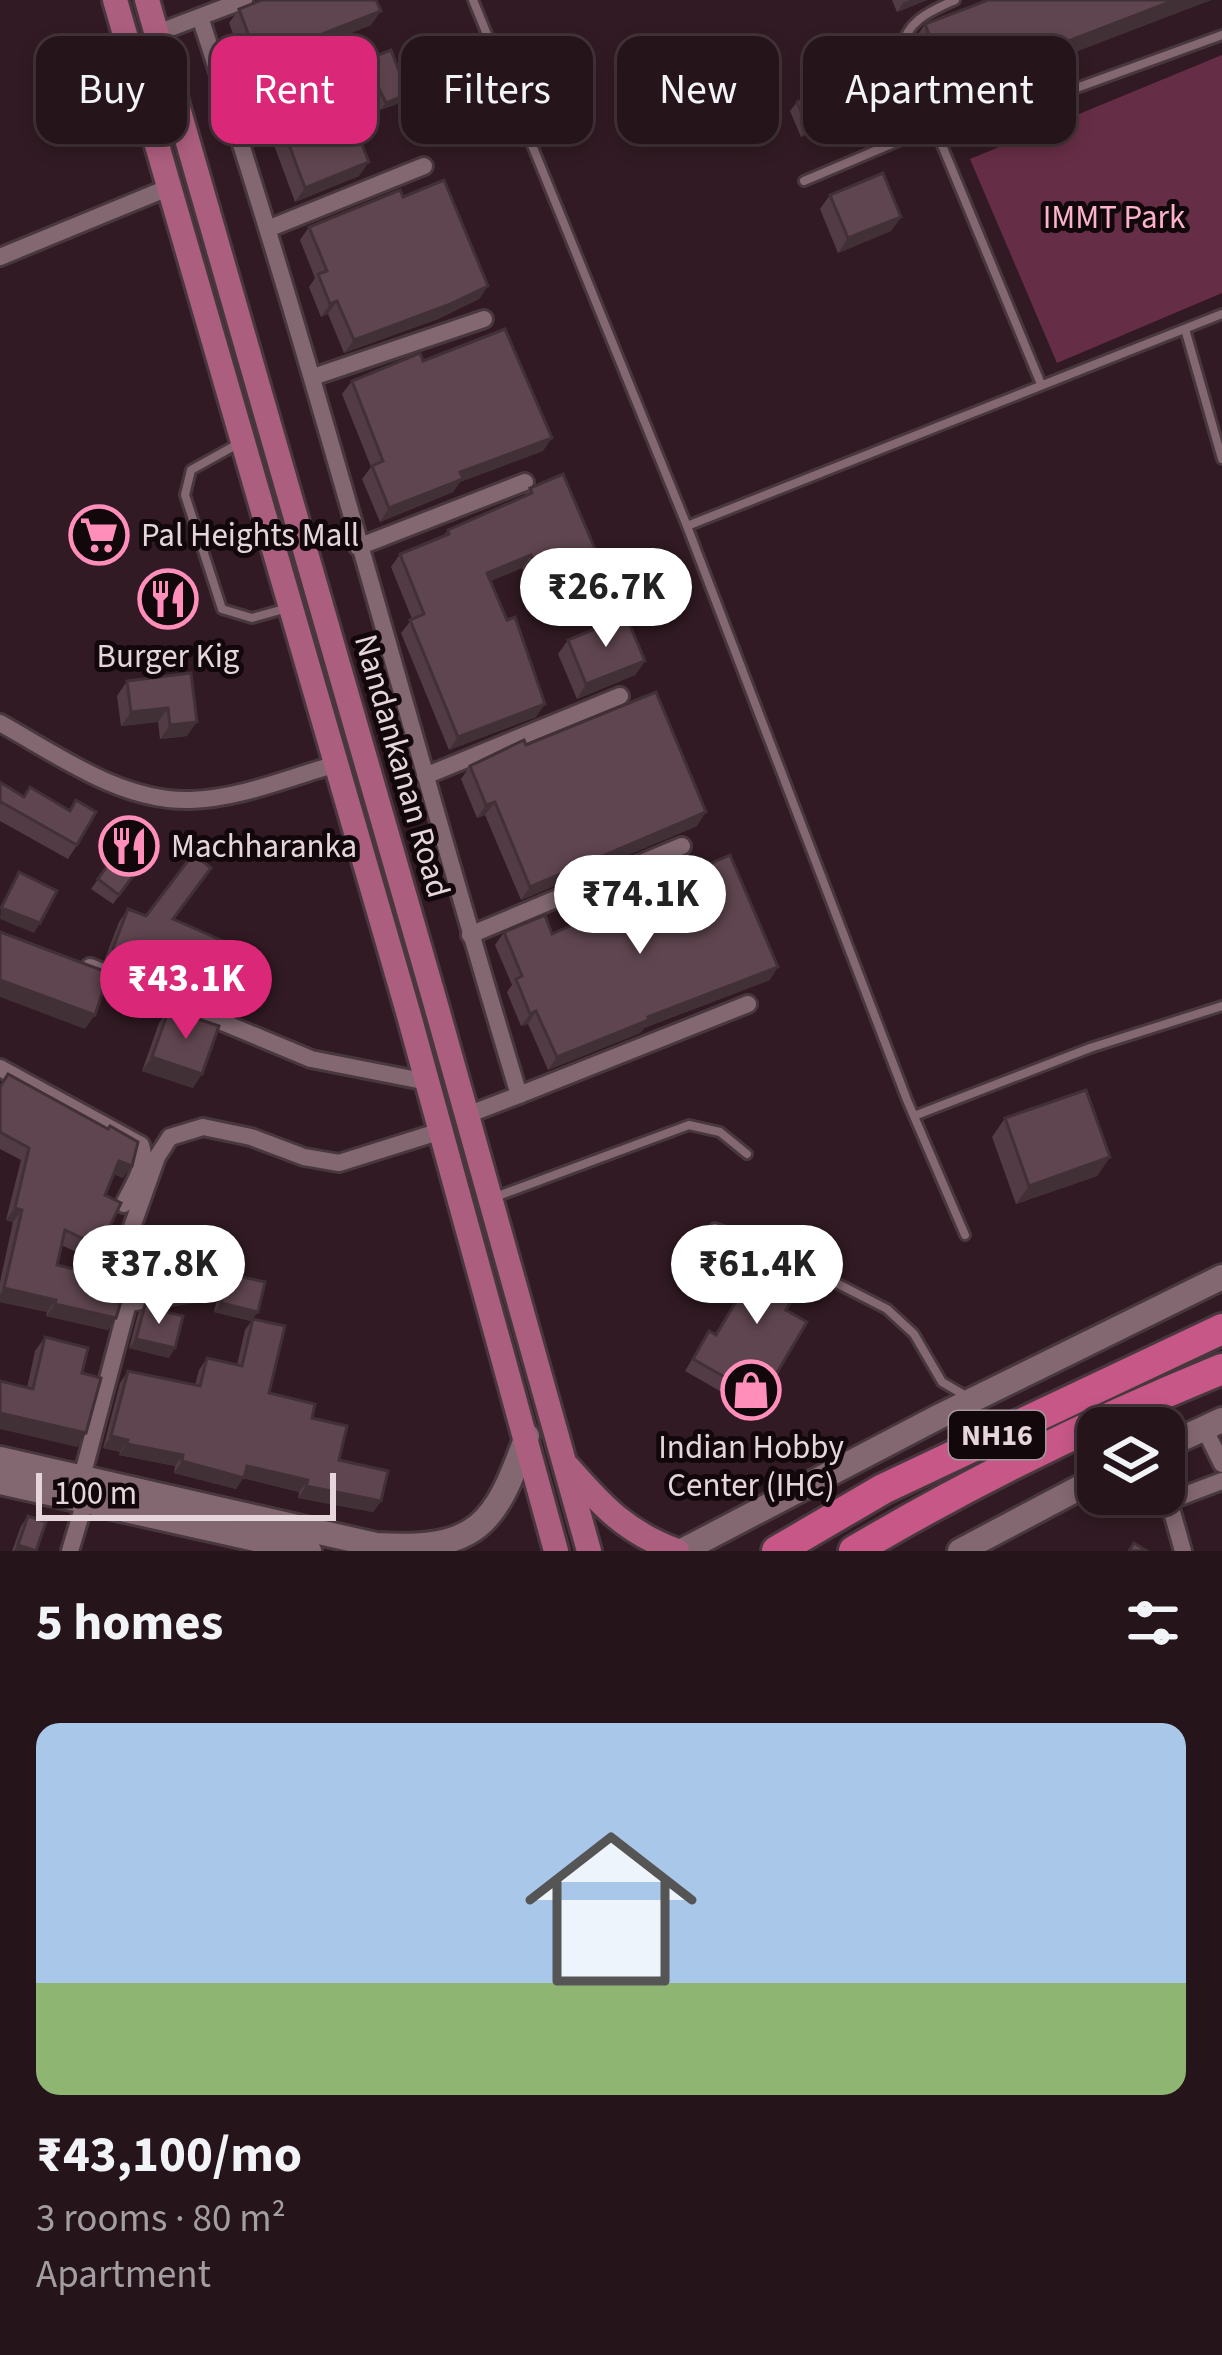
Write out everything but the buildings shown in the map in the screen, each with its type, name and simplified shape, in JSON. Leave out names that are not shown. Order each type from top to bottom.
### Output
[{"type":"highway","name":"NH16","points":[[777,1551],[883,1489],[1222,1330]]},
{"type":"highway","name":"NH16","points":[[854,1551],[1078,1432],[1222,1369]]},
{"type":"main road","name":"Nandankanan Road","points":[[115,0],[428,1082],[556,1551]]},
{"type":"main road","name":"Nandankanan Road","points":[[147,0],[589,1551]]},
{"type":"main road","points":[[218,350],[245,340]]},
{"type":"main road","points":[[563,1460],[629,1530],[680,1551]]},
{"type":"street","points":[[157,33],[244,0]]},
{"type":"street","points":[[200,17],[270,228],[519,1095]]},
{"type":"street","points":[[270,228],[424,166]]},
{"type":"street","points":[[0,257],[170,187]]},
{"type":"street","points":[[313,377],[484,319]]},
{"type":"street","points":[[358,547],[525,482]]},
{"type":"street","points":[[425,776],[620,696]]},
{"type":"street","points":[[0,723],[112,784],[157,799],[194,800],[244,791],[337,764]]},
{"type":"street","points":[[470,935],[682,847]]},
{"type":"street","points":[[68,958],[311,1059],[428,1082]]},
{"type":"street","points":[[467,1114],[748,1004]]},
{"type":"street","points":[[0,1068],[141,1144],[141,1168],[124,1204]]},
{"type":"street","points":[[127,1241],[157,1157],[170,1137],[203,1127],[339,1162],[441,1131]]},
{"type":"street","points":[[680,1551],[1222,1277]]},
{"type":"street","points":[[70,1551],[128,1303],[195,1292]]},
{"type":"street","points":[[1185,1437],[1213,1424],[1222,1464]]},
{"type":"street","points":[[0,1482],[84,1489],[422,1550],[460,1540],[486,1521],[504,1498],[526,1436]]},
{"type":"street","points":[[0,1459],[84,1489],[309,1551]]},
{"type":"street","points":[[1183,1551],[1168,1501],[1222,1481]]},
{"type":"street","points":[[960,1551],[1077,1489]]},
{"type":"lane","points":[[473,0],[687,526],[914,1116],[965,1235]]},
{"type":"lane","points":[[904,36],[916,21],[955,0]]},
{"type":"lane","points":[[1076,88],[1222,34]]},
{"type":"lane","points":[[804,182],[892,144]]},
{"type":"lane","points":[[941,144],[1041,384]]},
{"type":"lane","points":[[687,526],[1222,314]]},
{"type":"lane","points":[[1185,329],[1222,459]]},
{"type":"lane","points":[[243,441],[191,470],[185,495],[222,609],[252,618],[292,607]]},
{"type":"lane","points":[[914,1116],[1090,1048],[1222,1006]]},
{"type":"lane","points":[[491,1198],[689,1125],[720,1132],[747,1154]]},
{"type":"lane","points":[[715,1228],[766,1247],[887,1310],[914,1334],[942,1382],[974,1399]]},
{"type":"green space","name":"IMMT Park","points":[[1222,55],[1222,293],[1057,363],[970,159],[1006,144],[1076,144],[1076,115]]},
{"type":"place","name":"Pal Heights Mall","points":[[99,535]]},
{"type":"place","name":"Burger Kig","points":[[168,599]]},
{"type":"place","name":"Machharanka","points":[[129,846]]},
{"type":"place","name":"Indian Hobby Center (IHC)","points":[[751,1390]]}]
